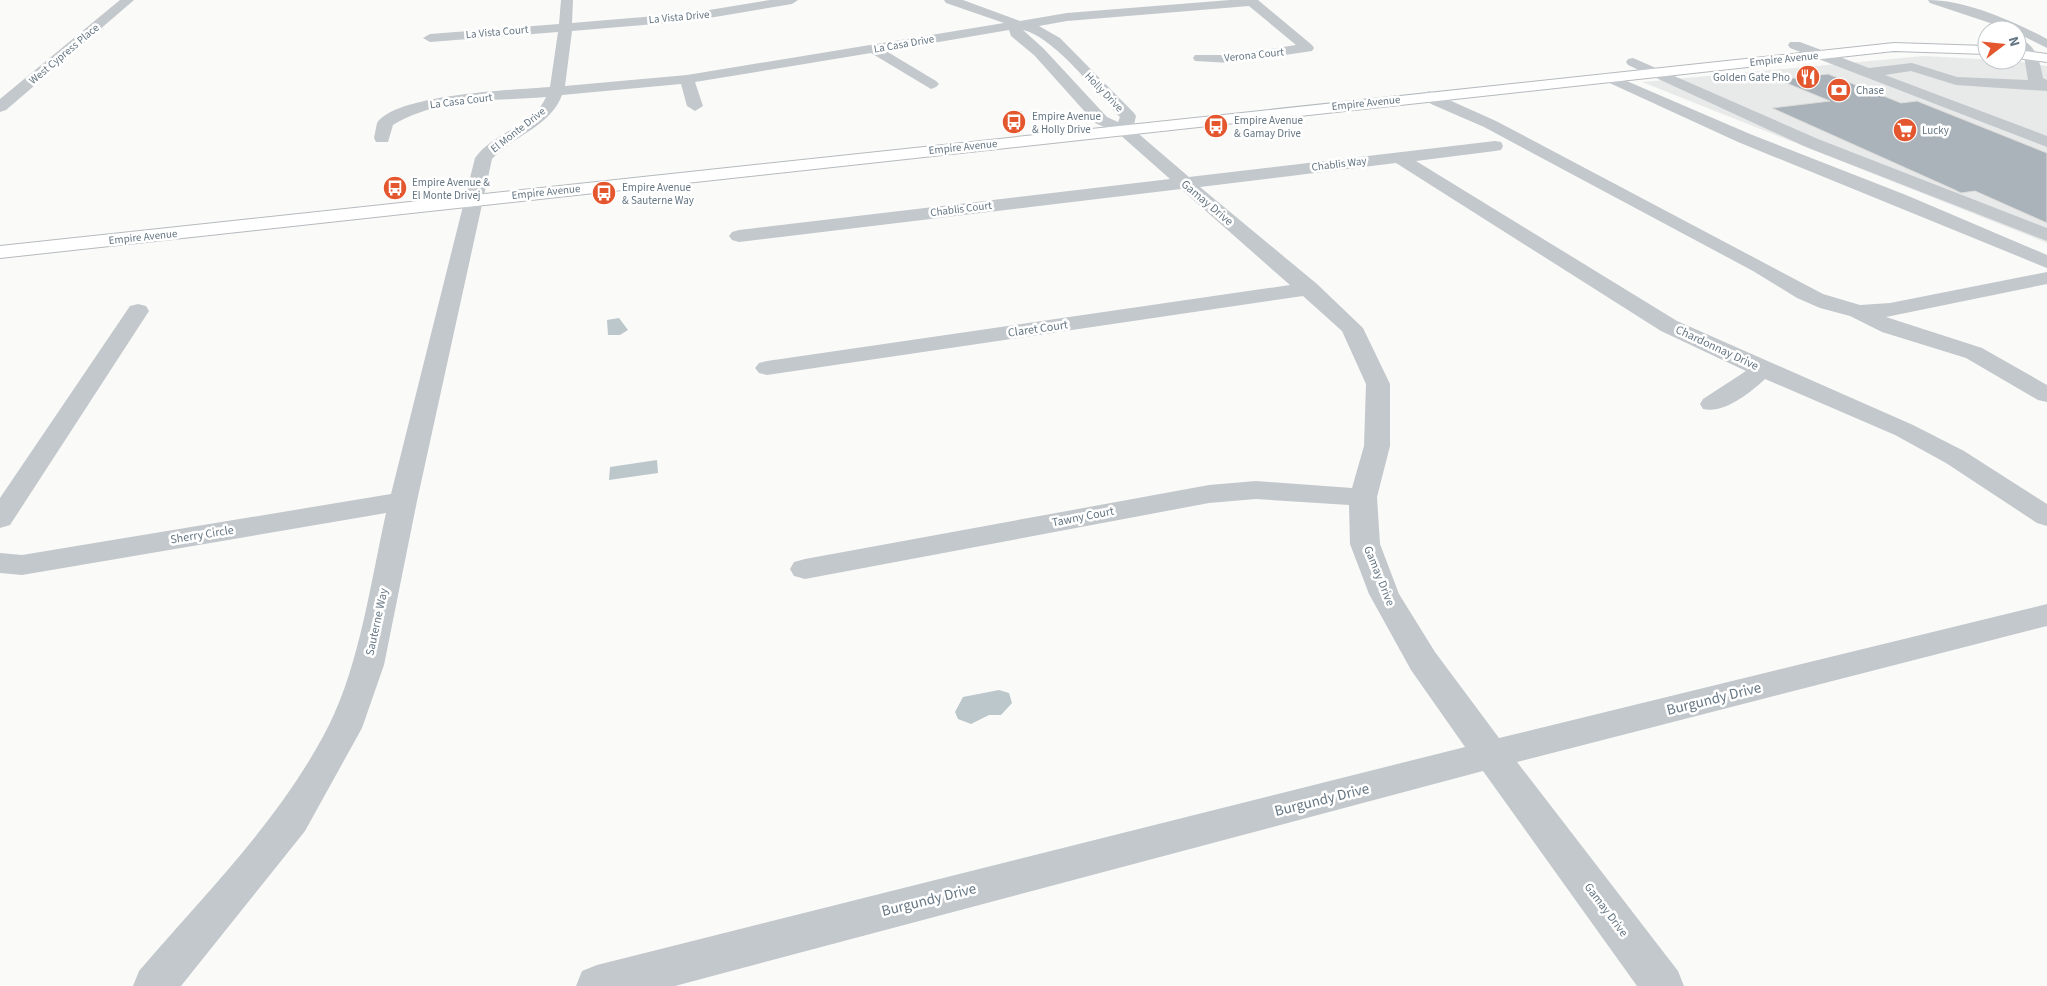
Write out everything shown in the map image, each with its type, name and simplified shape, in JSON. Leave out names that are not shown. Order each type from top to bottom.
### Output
[{"type":"main road","name":"Empire Avenue","points":[[0,236],[475,193],[1795,45],[1891,37],[1977,41]]},
{"type":"main road","points":[[2027,44],[2047,49]]},
{"type":"main road","points":[[2027,46],[2047,58]]},
{"type":"main road","name":"Empire Avenue","points":[[0,252],[475,193],[1118,122],[1436,96],[1894,47],[1977,50]]},
{"type":"main road","points":[[1436,96],[1430,89],[1484,83],[1510,76]]},
{"type":"street","name":"West Cypress Place","points":[[0,107],[128,0]]},
{"type":"street","name":"El Monte Drive","points":[[475,193],[484,158],[494,146],[545,111],[556,91],[567,0]]},
{"type":"street","name":"La Vista Drive","points":[[564,27],[724,13],[792,0]]},
{"type":"street","name":"Holly Drive","points":[[950,0],[991,13],[1016,24],[1037,29],[1054,41],[1118,122]]},
{"type":"street","points":[[1934,0],[1977,21]]},
{"type":"street","name":"La Casa Drive","points":[[556,91],[687,79],[1067,17],[1251,1]]},
{"type":"street","name":"Verona Court","points":[[1200,58],[1230,59],[1307,48],[1251,1]]},
{"type":"street","points":[[1918,2],[1977,23]]},
{"type":"street","name":"Holly Drive","points":[[1016,24],[1016,33],[1118,122]]},
{"type":"street","name":"La Vista Court","points":[[430,38],[564,27]]},
{"type":"street","points":[[2027,39],[2043,28]]},
{"type":"street","points":[[2027,43],[2047,44]]},
{"type":"street","points":[[1795,45],[2047,142]]},
{"type":"street","points":[[874,49],[931,84]]},
{"type":"street","points":[[2027,58],[2036,81],[2047,85]]},
{"type":"street","points":[[1633,62],[1812,143],[2047,235]]},
{"type":"street","points":[[1866,73],[1912,67],[1956,81],[2047,85]]},
{"type":"street","points":[[1608,77],[1635,91],[1744,138],[1899,199],[2047,262]]},
{"type":"street","points":[[687,79],[695,106]]},
{"type":"street","name":"La Casa Court","points":[[382,138],[385,123],[397,115],[430,104],[556,91]]},
{"type":"street","points":[[1436,96],[1449,108],[1468,113],[1736,254],[1795,289],[1825,302],[1853,310],[1890,327],[1974,353],[2047,395]]},
{"type":"street","name":"Gamay Drive","points":[[1118,122],[1183,183],[1309,289],[1352,328],[1378,384],[1378,446],[1363,497],[1365,544],[1384,594],[1423,661],[1490,755],[1663,986]]},
{"type":"street","name":"Chablis Way","points":[[1183,183],[1495,146]]},
{"type":"street","name":"Chardonnay Drive","points":[[1398,157],[1669,326],[1762,369],[1904,430],[1955,457],[2047,517]]},
{"type":"street","name":"Chablis Court","points":[[740,236],[1183,183]]},
{"type":"street","name":"Sauterne Way","points":[[154,986],[292,820],[346,728],[368,665],[475,193]]},
{"type":"street","points":[[1853,310],[1880,311],[1949,300],[2047,278]]},
{"type":"street","name":"Claret Court","points":[[767,368],[1309,289]]},
{"type":"street","points":[[0,519],[138,311]]},
{"type":"street","points":[[1712,404],[1750,380],[1762,369]]},
{"type":"street","name":"Tawny Court","points":[[806,569],[1209,494],[1256,490],[1363,497]]},
{"type":"street","name":"Sherry Circle","points":[[0,563],[22,565],[404,501]]},
{"type":"street","name":"Burgundy Drive","points":[[597,986],[1490,755],[2047,616]]},
{"type":"shaded area","points":[[1924,56],[1977,59],[1977,70],[2027,70],[2027,63],[2047,66],[2047,243],[1642,82]]},
{"type":"shaded area","points":[[619,318],[628,330],[620,335],[608,335],[607,320]]},
{"type":"shaded area","points":[[657,460],[658,473],[609,480],[610,467]]},
{"type":"shaded area","points":[[999,690],[1009,693],[1012,703],[1001,715],[989,715],[971,724],[958,719],[955,712],[963,697]]},
{"type":"building","name":"Lucky","points":[[1828,74],[1901,103],[1917,101],[2047,153],[2047,223],[1975,191],[1961,193],[1772,108],[1830,101],[1779,80]]},
{"type":"place","name":"Golden Gate Pho","points":[[1808,77]]},
{"type":"place","name":"Chase","points":[[1839,90]]},
{"type":"place","name":"Empire Avenue & Holly Drive","points":[[1014,122]]},
{"type":"place","name":"Empire Avenue & Gamay Drive","points":[[1216,126]]},
{"type":"place","name":"Lucky","points":[[1905,130]]},
{"type":"place","name":"Empire Avenue & El Monte Drivej","points":[[395,188]]},
{"type":"place","name":"Empire Avenue & Sauterne Way","points":[[604,193]]}]
